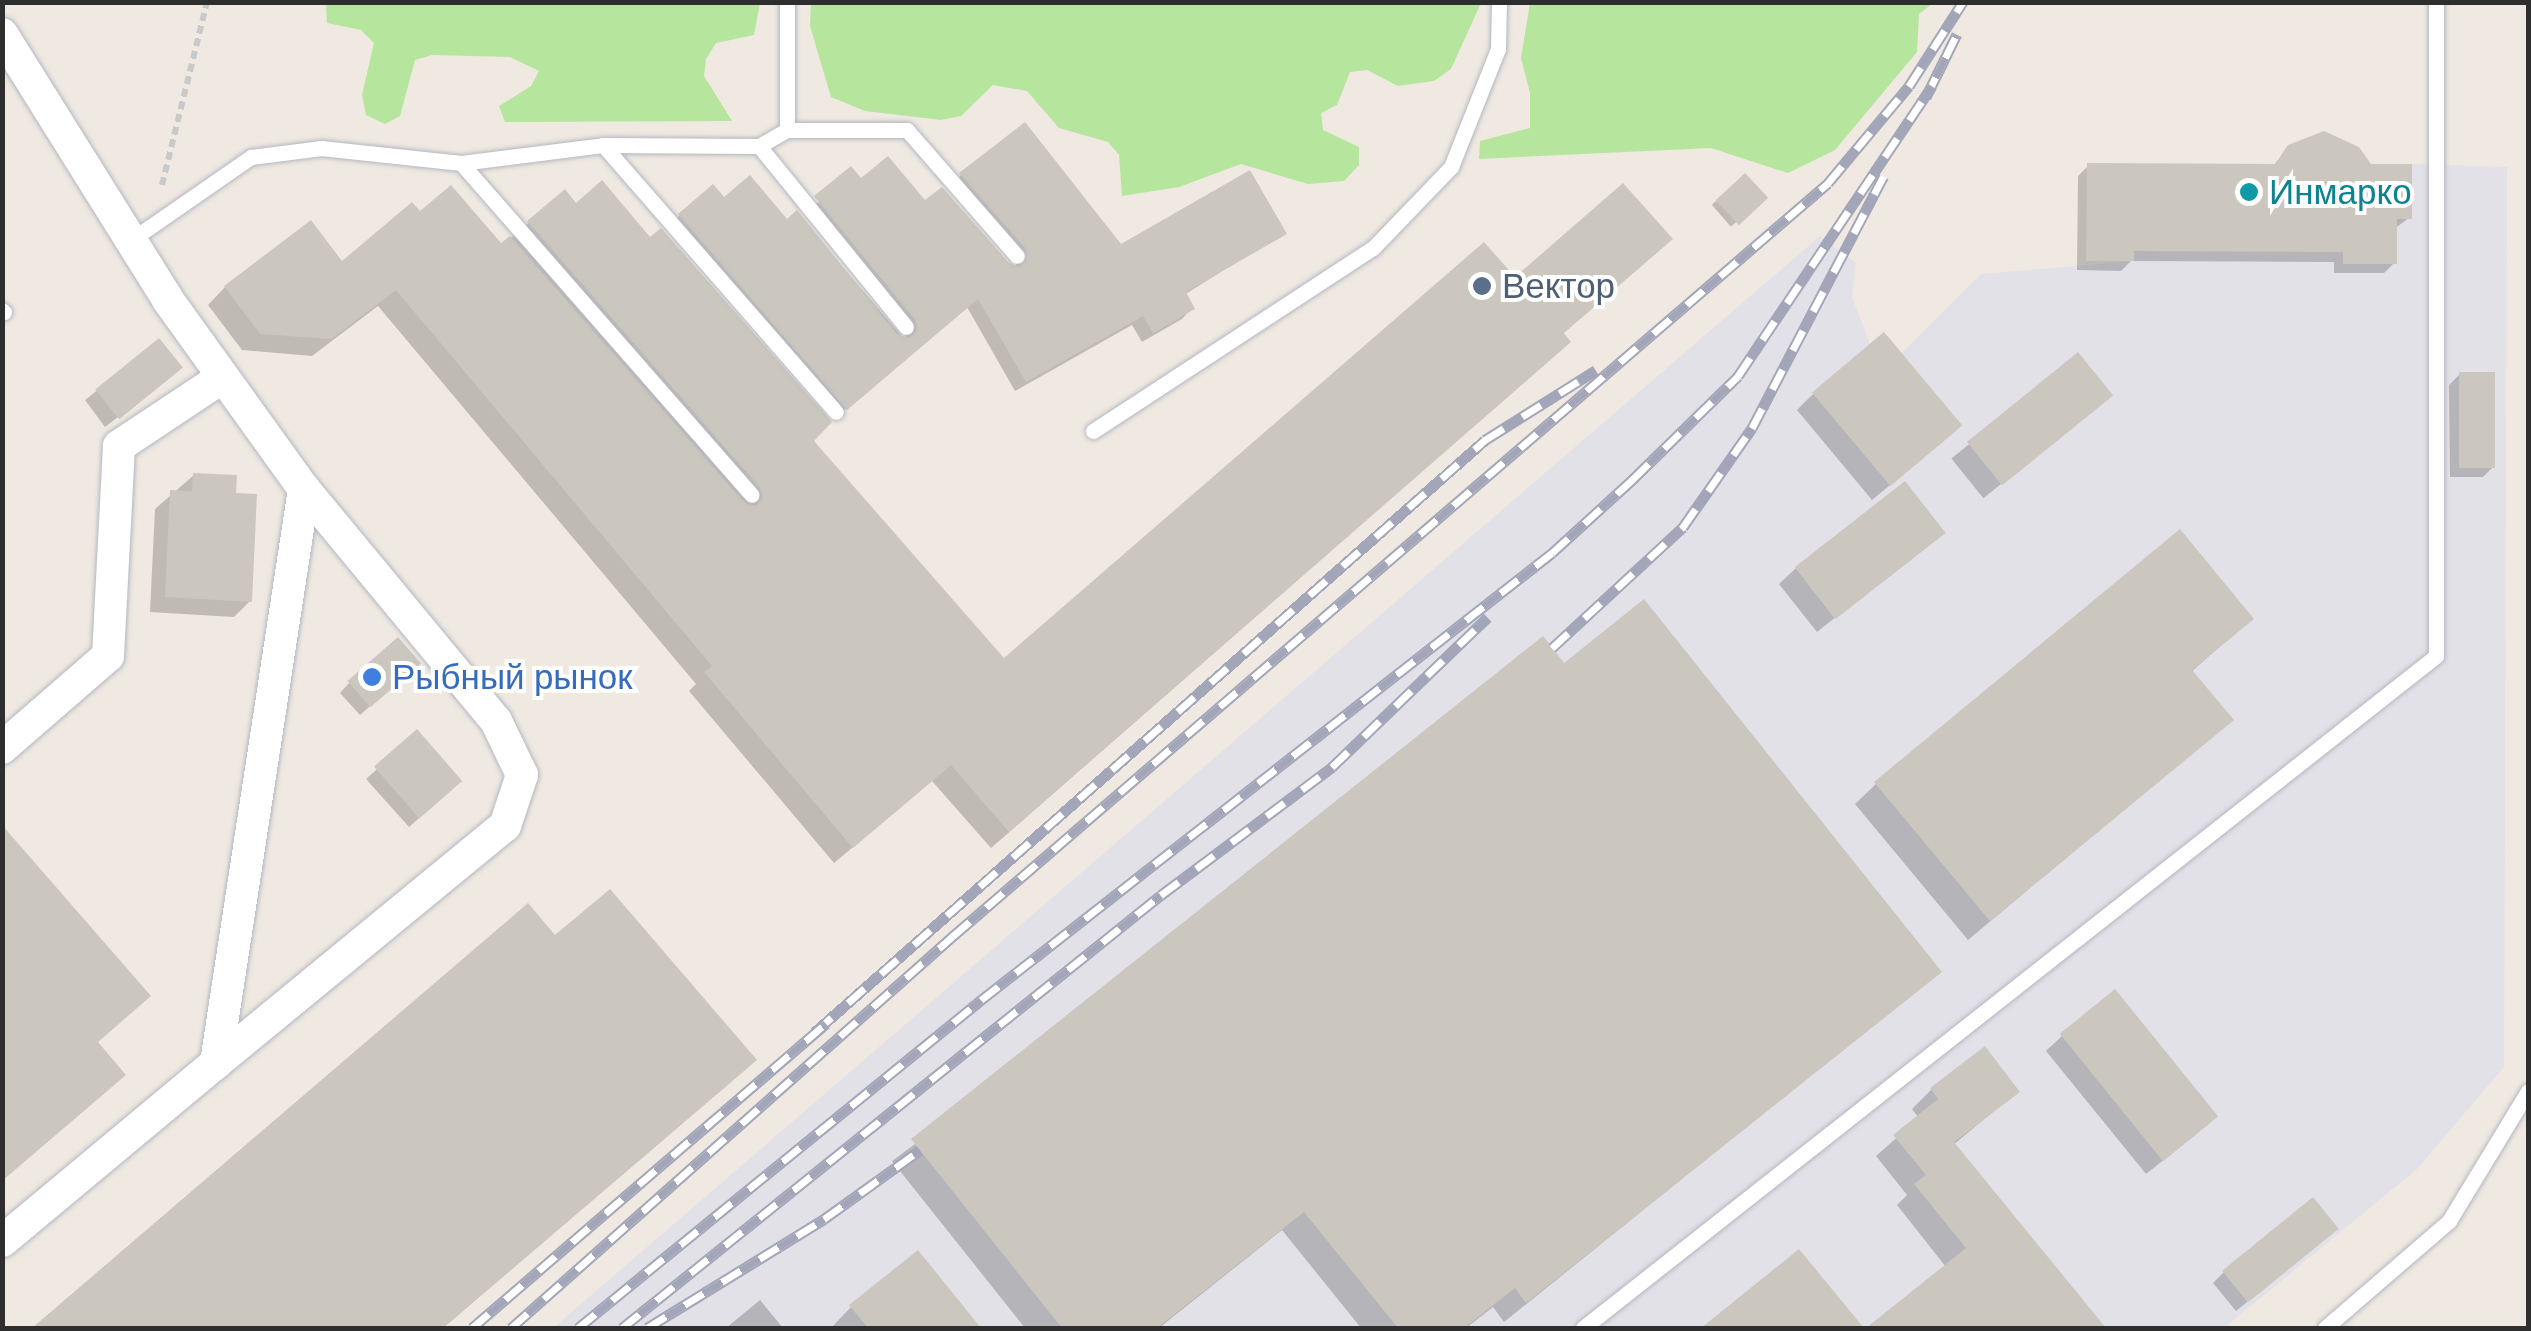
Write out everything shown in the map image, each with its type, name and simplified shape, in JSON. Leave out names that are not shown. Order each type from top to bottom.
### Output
[{"type":"street","points":[[2,34],[142,230],[223,377],[304,489],[496,721],[522,775],[506,826],[2,1241]]},
{"type":"street","points":[[2,748],[108,656],[119,446],[223,377]]},
{"type":"street","points":[[216,1063],[304,489]]},
{"type":"lane","points":[[787,130],[788,2]]},
{"type":"lane","points":[[1093,431],[1373,248],[1452,168],[1498,49],[1500,2]]},
{"type":"lane","points":[[1583,1328],[2436,656],[2436,2]]},
{"type":"lane","points":[[142,230],[251,157],[320,148],[461,163],[603,145],[759,146],[787,130],[906,130],[1016,256]]},
{"type":"lane","points":[[603,145],[836,412]]},
{"type":"lane","points":[[759,146],[906,326]]},
{"type":"lane","points":[[461,163],[752,495]]},
{"type":"lane","points":[[2326,1328],[2449,1222],[2528,1091]]},
{"type":"path","points":[[142,230],[207,2]]},
{"type":"shaded area","points":[[2412,164],[2507,167],[2504,1067],[2417,1169],[2224,1328],[553,1328],[1820,236],[1856,263],[1852,297],[1870,343],[1884,332],[1902,353],[1981,274],[2134,261],[2134,251],[2343,252],[2397,219],[2412,218]]},
{"type":"green space","points":[[326,2],[760,3],[754,35],[716,43],[706,59],[704,76],[732,121],[505,122],[499,106],[531,86],[539,71],[510,57],[432,55],[415,60],[400,116],[385,124],[366,115],[362,95],[374,43],[361,30],[327,23]]},
{"type":"green space","points":[[811,2],[1481,3],[1451,69],[1434,81],[1398,86],[1367,70],[1350,72],[1337,105],[1321,113],[1323,130],[1359,147],[1359,165],[1344,181],[1308,184],[1241,164],[1179,187],[1122,196],[1119,155],[1108,142],[1059,128],[1027,91],[993,85],[961,116],[941,120],[865,111],[831,97],[810,26]]},
{"type":"green space","points":[[1530,2],[1933,3],[1919,14],[1917,52],[1835,150],[1788,173],[1711,148],[1479,159],[1480,141],[1530,128],[1530,93],[1521,58]]},
{"type":"building","points":[[1025,122],[1121,244],[1250,170],[1287,234],[1186,292],[1195,309],[1153,333],[1143,316],[1026,382],[978,299],[847,410],[678,214],[713,184],[724,197],[750,175],[787,219],[797,210],[897,334],[909,338],[917,330],[915,320],[814,196],[851,166],[861,178],[888,156],[925,200],[942,187],[1009,263],[1020,267],[1026,249],[959,173]]},
{"type":"building","name":"Инмарко","points":[[2324,131],[2359,147],[2371,164],[2412,164],[2412,219],[2397,219],[2397,264],[2343,264],[2343,252],[2134,251],[2134,261],[2086,261],[2087,163],[2275,164],[2288,145]]},
{"type":"building","points":[[1745,173],[1768,198],[1739,225],[1716,200]]},
{"type":"building","points":[[602,180],[650,237],[661,228],[832,422],[814,441],[1004,658],[1484,242],[1515,277],[1623,183],[1673,239],[1564,333],[1571,342],[1009,832],[951,765],[853,848],[704,672],[712,666],[396,290],[331,339],[260,334],[224,286],[311,220],[342,261],[412,202],[420,211],[451,185],[501,243],[510,236],[744,502],[755,506],[763,498],[760,488],[527,221],[565,189],[576,203]]},
{"type":"building","points":[[1884,332],[1962,425],[1890,486],[1812,392]]},
{"type":"building","points":[[159,338],[183,368],[119,419],[95,390]]},
{"type":"building","points":[[2078,352],[2113,396],[2002,486],[1967,442]]},
{"type":"building","points":[[2459,372],[2495,372],[2495,468],[2459,468]]},
{"type":"building","points":[[193,473],[237,475],[236,493],[257,494],[252,602],[165,597],[170,490],[192,491]]},
{"type":"building","points":[[1905,481],[1946,533],[1835,619],[1795,567]]},
{"type":"building","points":[[2180,529],[2254,619],[2192,670],[2234,720],[1990,921],[1874,782]]},
{"type":"building","points":[[1644,599],[1942,972],[1526,1303],[1515,1288],[1464,1328],[1398,1328],[1304,1212],[1157,1328],[1062,1328],[911,1139],[1543,636],[1564,663]]},
{"type":"building","points":[[398,637],[421,663],[370,707],[347,681]]},
{"type":"building","points":[[417,729],[462,781],[419,818],[374,766]]},
{"type":"building","points":[[2,825],[151,996],[98,1042],[126,1075],[2,1181]]},
{"type":"building","points":[[610,889],[757,1060],[443,1328],[32,1328],[528,903],[555,935]]},
{"type":"building","points":[[2115,989],[2218,1116],[2163,1161],[2060,1034]]},
{"type":"building","points":[[1985,1046],[2020,1092],[1954,1142],[2106,1328],[1866,1328],[1966,1248],[1914,1184],[1926,1175],[1893,1135],[1938,1099],[1930,1088]]},
{"type":"building","points":[[2313,1197],[2339,1229],[2248,1302],[2222,1271]]},
{"type":"building","points":[[1799,1249],[1864,1328],[1701,1328]]},
{"type":"building","points":[[918,1250],[981,1328],[868,1328],[849,1305]]},
{"type":"railway","points":[[511,1328],[953,936],[1828,183],[1909,86],[1963,2]]},
{"type":"railway","points":[[1926,97],[1957,34]]},
{"type":"railway","points":[[578,1328],[981,1000],[1552,553],[1633,479],[1738,376],[1932,86]]},
{"type":"railway","points":[[1552,648],[1683,527],[1752,428],[1884,176]]},
{"type":"railway","points":[[815,1032],[1485,440],[1596,370]]},
{"type":"railway","points":[[622,1328],[1161,895],[1332,767],[1488,617]]},
{"type":"railway","points":[[472,1328],[826,1024]]},
{"type":"railway","points":[[647,1328],[824,1219],[920,1150]]},
{"type":"place","name":"Инмарко","points":[[2249,192]]},
{"type":"place","name":"Вектор","points":[[1482,286]]},
{"type":"place","name":"Рыбный рынок","points":[[372,677]]}]
